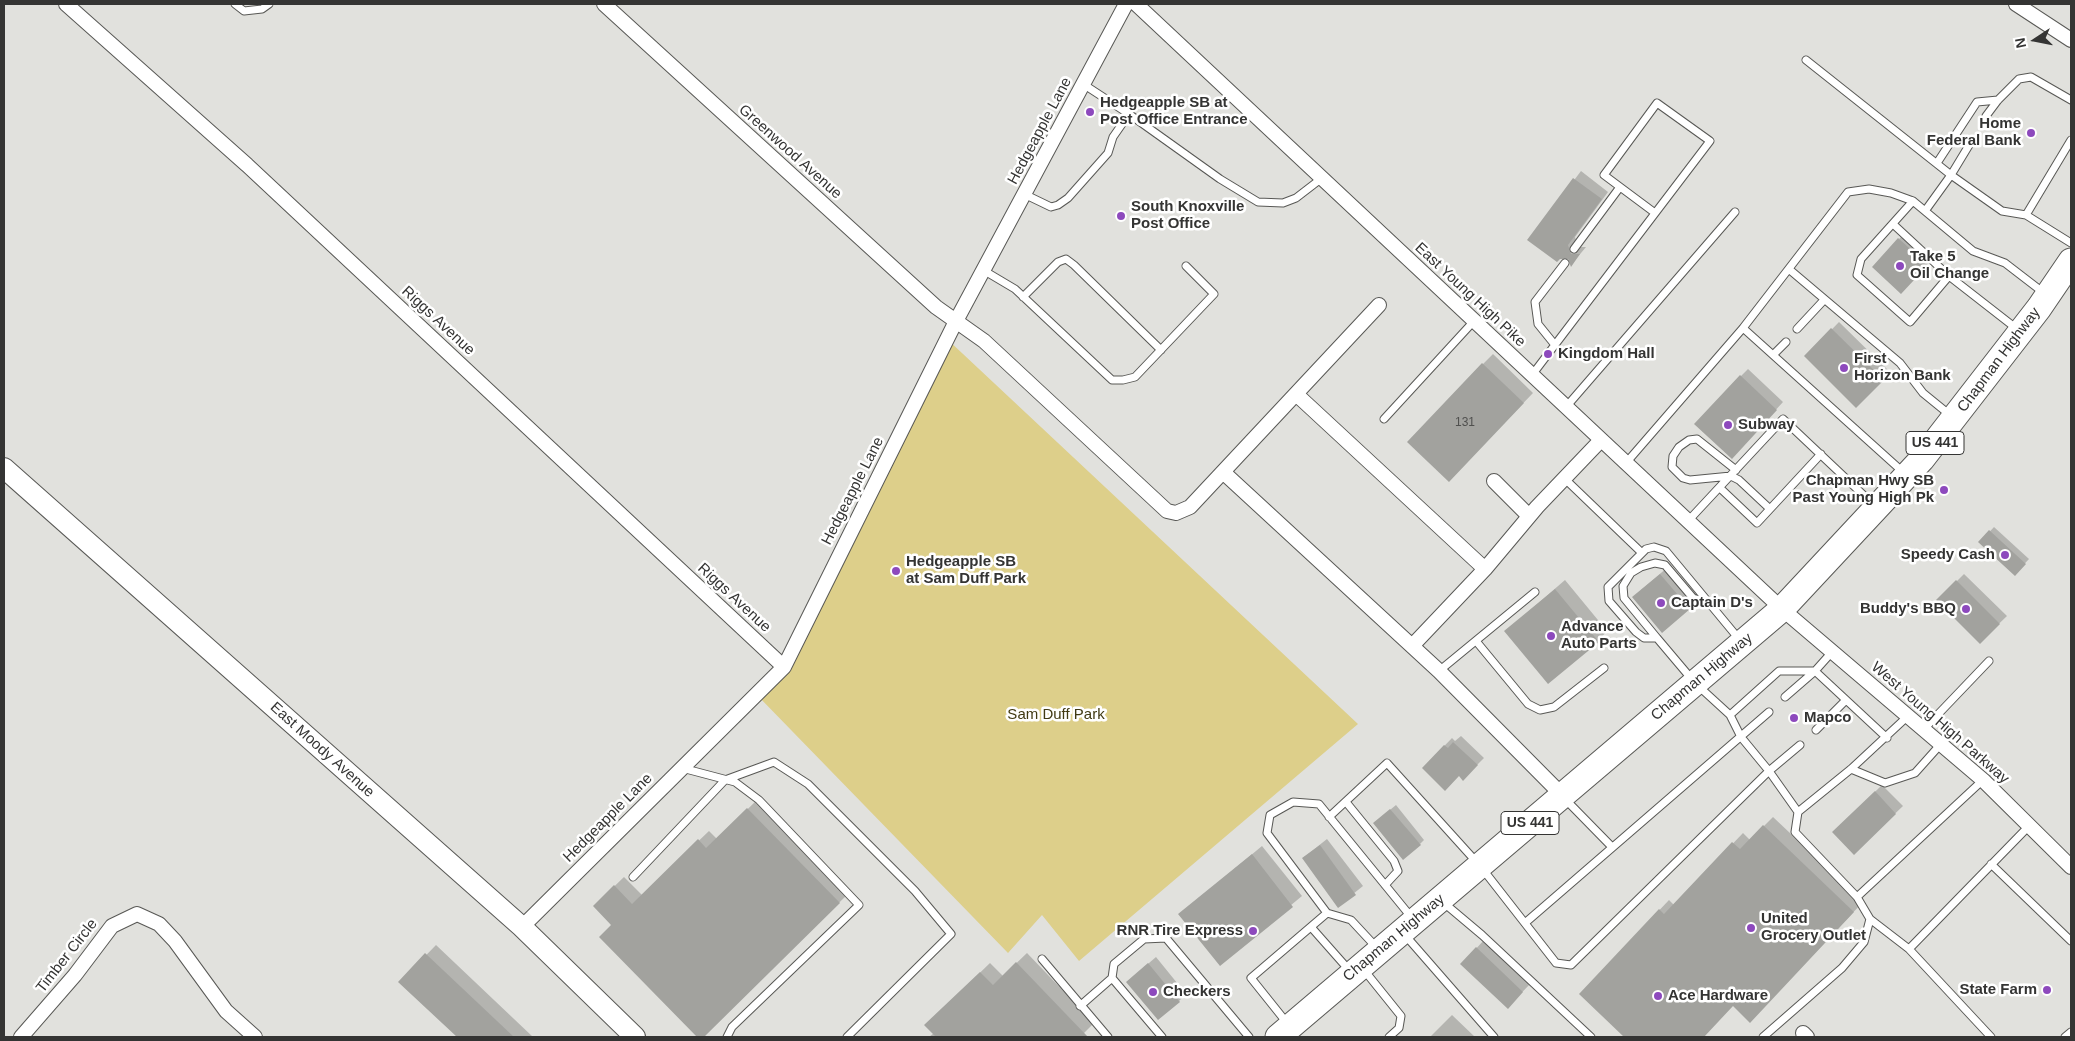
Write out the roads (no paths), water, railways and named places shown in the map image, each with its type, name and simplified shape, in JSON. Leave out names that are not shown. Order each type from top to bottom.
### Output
[{"type":"highway","name":"Chapman Highway","points":[[1284,1032],[1439,899],[1481,867],[1562,795],[1782,609],[1907,476],[2020,332],[2071,261]]},
{"type":"main road","name":"East Moody Avenue","points":[[4,468],[522,927],[630,1035]]},
{"type":"street","name":"Riggs Avenue","points":[[66,4],[247,165],[784,667]]},
{"type":"street","name":"Greenwood Avenue","points":[[604,4],[936,307],[984,341],[1167,510],[1176,513],[1190,507],[1223,472]]},
{"type":"street","name":"Hedgeapple Lane","points":[[522,927],[784,667],[956,321],[1126,4]]},
{"type":"street","name":"East Young High Pike","points":[[1136,4],[1782,609]]},
{"type":"street","points":[[2016,4],[2071,40]]},
{"type":"street","points":[[1379,306],[1223,472],[1439,671],[1562,795]]},
{"type":"street","points":[[1296,394],[1485,569]]},
{"type":"street","points":[[1412,646],[1485,569],[1529,516],[1601,440]]},
{"type":"street","points":[[1494,481],[1529,516]]},
{"type":"street","name":"West Young High Parkway","points":[[1782,609],[1983,780],[2071,867]]},
{"type":"street","name":"Timber Circle","points":[[21,1037],[76,976],[112,926],[137,914],[159,924],[175,941],[226,1011],[256,1037]]},
{"type":"lane","points":[[235,4],[244,12],[262,9],[269,4]]},
{"type":"lane","points":[[1806,60],[1951,175],[2002,211],[2026,215],[2071,243]]},
{"type":"lane","points":[[1986,116],[1998,100],[2019,80],[2031,77],[2071,100]]},
{"type":"lane","points":[[1083,84],[1129,114],[1220,179],[1258,202],[1283,203],[1296,198],[1322,178]]},
{"type":"lane","points":[[1937,164],[1977,102],[1998,100]]},
{"type":"lane","points":[[1532,375],[1710,141],[1657,103],[1604,175],[1655,213]]},
{"type":"lane","points":[[1024,194],[1051,207],[1058,206],[1068,198],[1108,153],[1113,137],[1129,114]]},
{"type":"lane","points":[[2026,215],[2071,140]]},
{"type":"lane","points":[[1925,210],[1951,175],[1971,142]]},
{"type":"lane","points":[[1574,250],[1620,187]]},
{"type":"lane","points":[[1626,463],[1743,328],[1790,270],[1848,192],[1869,189],[1891,193],[1913,201],[1973,251],[2005,262],[2047,296]]},
{"type":"lane","points":[[1913,201],[1861,259],[1858,275],[1910,322],[1949,276]]},
{"type":"lane","points":[[1566,407],[1735,212]]},
{"type":"lane","points":[[1893,224],[1949,276],[2020,332]]},
{"type":"lane","points":[[1024,298],[1058,262],[1066,259],[1161,350]]},
{"type":"lane","points":[[1555,345],[1538,324],[1535,302],[1565,263]]},
{"type":"lane","points":[[983,270],[1015,289],[1112,380],[1123,380],[1135,377],[1214,294],[1186,266]]},
{"type":"lane","points":[[1790,270],[1900,363],[1923,393],[1954,418]]},
{"type":"lane","points":[[1797,330],[1824,300]]},
{"type":"lane","points":[[1384,419],[1474,321]]},
{"type":"lane","points":[[1743,328],[1907,476]]},
{"type":"lane","points":[[1774,354],[1786,342]]},
{"type":"lane","points":[[1688,521],[1783,419],[1877,508]]},
{"type":"lane","points":[[1733,473],[1690,480],[1676,473],[1672,467],[1673,456],[1679,447],[1689,440],[1697,439],[1733,473],[1739,480],[1770,509]]},
{"type":"lane","points":[[1720,488],[1757,523],[1821,454]]},
{"type":"lane","points":[[1564,478],[1642,553]]},
{"type":"lane","points":[[1658,638],[1644,638],[1636,632],[1609,601],[1608,594],[1608,587],[1646,549],[1654,547],[1666,551],[1742,643]]},
{"type":"lane","points":[[1707,602],[1693,598],[1666,565],[1655,563],[1641,567],[1631,573],[1623,586],[1624,598],[1695,683],[1730,716],[1741,737],[1769,771],[1798,812]]},
{"type":"lane","points":[[1439,671],[1535,592]]},
{"type":"lane","points":[[1476,641],[1528,704],[1540,710],[1554,707],[1604,668]]},
{"type":"lane","points":[[1785,697],[1815,671],[1832,652]]},
{"type":"lane","points":[[1924,729],[1989,661]]},
{"type":"lane","points":[[1730,716],[1779,671],[1815,671],[1887,738]]},
{"type":"lane","points":[[1816,730],[1846,700]]},
{"type":"lane","points":[[1525,923],[1769,712]]},
{"type":"lane","points":[[1908,716],[1887,738],[1798,812],[1795,832],[1857,897],[1870,919],[1909,949],[1990,1037]]},
{"type":"lane","points":[[1329,817],[1387,763],[1481,867],[1556,963],[1571,966],[1769,771],[1800,745]]},
{"type":"lane","points":[[1851,768],[1885,783],[1915,773],[1940,745]]},
{"type":"lane","points":[[633,877],[726,780],[774,762],[808,784],[916,891],[950,934],[851,1036]]},
{"type":"lane","points":[[682,768],[735,782],[759,800],[859,904],[732,1027],[727,1037]]},
{"type":"lane","points":[[1857,897],[1983,780]]},
{"type":"lane","points":[[1562,795],[1612,847]]},
{"type":"lane","points":[[1379,950],[1351,920],[1327,913],[1267,833],[1270,815],[1293,802],[1319,804],[1385,885],[1408,926],[1494,1037]]},
{"type":"lane","points":[[1346,802],[1394,861],[1398,871],[1385,885]]},
{"type":"lane","points":[[1909,949],[2030,825]]},
{"type":"lane","points":[[1991,864],[2071,941]]},
{"type":"lane","points":[[1439,899],[1482,934],[1591,1037]]},
{"type":"lane","points":[[1284,1032],[1251,978],[1327,913]]},
{"type":"lane","points":[[1763,1037],[1842,968],[1864,942],[1870,919]]},
{"type":"lane","points":[[1311,927],[1401,1016],[1400,1028],[1389,1037]]},
{"type":"lane","points":[[1080,1006],[1112,978],[1114,964],[1144,939],[1166,938],[1249,1037]]},
{"type":"lane","points":[[1042,959],[1108,1037]]},
{"type":"lane","points":[[1112,978],[1162,1037]]},
{"type":"lane","points":[[2065,1037],[2071,1032]]},
{"type":"place","name":"Hedgeapple SB at Post Office Entrance","points":[[1090,112]]},
{"type":"place","name":"Home Federal Bank","points":[[2031,133]]},
{"type":"place","name":"South Knoxville Post Office","points":[[1121,216]]},
{"type":"place","name":"Take 5 Oil Change","points":[[1900,266]]},
{"type":"place","name":"Kingdom Hall","points":[[1548,354]]},
{"type":"place","name":"First Horizon Bank","points":[[1844,368]]},
{"type":"place","name":"Subway","points":[[1728,425]]},
{"type":"place","name":"Chapman Hwy SB Past Young High Pk","points":[[1944,490]]},
{"type":"place","name":"Speedy Cash","points":[[2005,555]]},
{"type":"place","name":"Hedgeapple SB at Sam Duff Park","points":[[896,571]]},
{"type":"place","name":"Captain D's","points":[[1661,603]]},
{"type":"place","name":"Buddy's BBQ","points":[[1966,609]]},
{"type":"place","name":"Advance Auto Parts","points":[[1551,636]]},
{"type":"place","name":"Mapco","points":[[1794,718]]},
{"type":"place","name":"United Grocery Outlet","points":[[1751,928]]},
{"type":"place","name":"RNR Tire Express","points":[[1253,931]]},
{"type":"place","name":"State Farm","points":[[2047,990]]},
{"type":"place","name":"Checkers","points":[[1153,992]]},
{"type":"place","name":"Ace Hardware","points":[[1658,996]]},
{"type":"park label","name":"Sam Duff Park","points":[[1056,715]]}]
